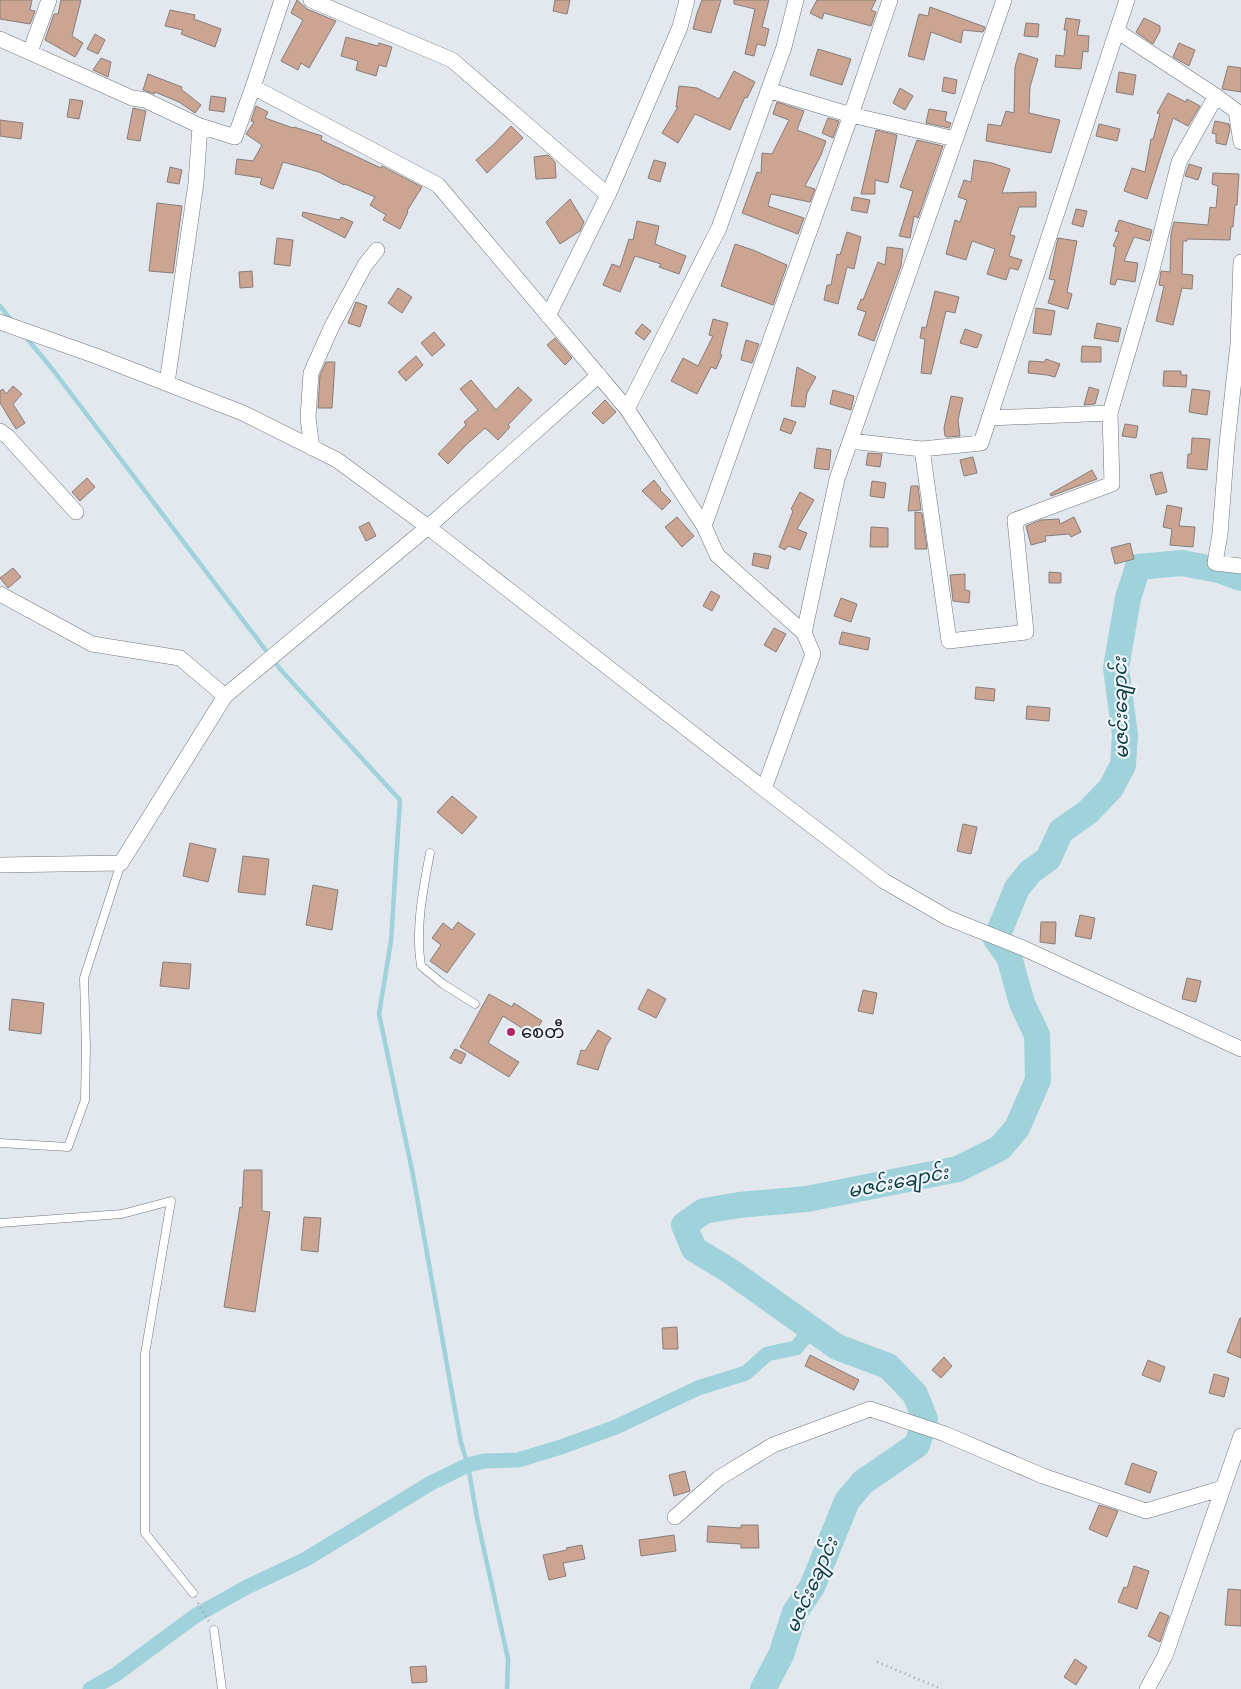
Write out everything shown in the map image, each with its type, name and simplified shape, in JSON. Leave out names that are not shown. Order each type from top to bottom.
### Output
[{"type":"street","points":[[30,52],[49,0]]},
{"type":"street","points":[[0,39],[132,98],[145,100],[200,126],[235,137],[282,0]]},
{"type":"street","points":[[311,0],[452,60],[608,195]]},
{"type":"street","points":[[548,316],[608,195],[680,27],[687,0]]},
{"type":"street","points":[[627,409],[719,228],[784,47],[796,0]]},
{"type":"street","points":[[704,526],[851,115],[890,0]]},
{"type":"street","points":[[804,633],[837,479],[1004,0]]},
{"type":"street","points":[[850,441],[922,449],[980,443],[1127,0]]},
{"type":"street","points":[[1117,31],[1236,111],[1241,142]]},
{"type":"street","points":[[253,87],[438,185],[627,409],[704,526],[717,555],[804,633],[813,654],[764,789]]},
{"type":"street","points":[[768,90],[851,115],[955,139]]},
{"type":"street","points":[[922,449],[949,641],[1026,632],[1015,520],[1112,484],[1110,413],[1152,270],[1179,162],[1216,96]]},
{"type":"street","points":[[167,383],[196,183],[200,126]]},
{"type":"street","points":[[312,448],[308,418],[311,373],[332,326],[364,265],[377,250]]},
{"type":"street","points":[[1241,262],[1238,344],[1227,443],[1220,534],[1214,562],[1241,566]]},
{"type":"street","points":[[0,322],[243,413],[337,460],[428,527],[884,881],[948,918],[1024,948],[1241,1049]]},
{"type":"street","points":[[0,865],[121,863],[225,696],[428,527],[599,375]]},
{"type":"street","points":[[989,418],[1110,413]]},
{"type":"street","points":[[0,431],[8,437],[76,512]]},
{"type":"street","points":[[0,594],[92,644],[180,658],[225,696]]},
{"type":"street","points":[[674,1517],[719,1478],[773,1445],[870,1409],[945,1434],[1043,1476],[1146,1511],[1223,1488]]},
{"type":"street","points":[[1147,1689],[1165,1656],[1241,1436]]},
{"type":"lane","points":[[430,853],[420,905],[421,966],[443,984],[475,1004]]},
{"type":"lane","points":[[0,1143],[68,1147],[85,1100],[84,978],[121,863]]},
{"type":"lane","points":[[0,1223],[122,1214],[171,1201],[145,1354],[145,1533],[193,1593]]},
{"type":"lane","points":[[214,1630],[222,1689]]},
{"type":"path","points":[[193,1593],[214,1630]]},
{"type":"path","points":[[877,1662],[942,1689]]},
{"type":"building","points":[[0,0],[32,0],[30,10],[35,11],[30,24],[0,19]]},
{"type":"building","points":[[61,0],[81,0],[72,36],[83,43],[75,57],[45,40],[54,14],[58,14]]},
{"type":"building","points":[[297,0],[307,9],[336,21],[309,68],[301,63],[298,70],[281,61],[303,20],[291,13]]},
{"type":"building","points":[[555,0],[570,0],[567,14],[553,11]]},
{"type":"building","points":[[702,0],[721,0],[711,33],[693,29]]},
{"type":"building","points":[[734,0],[769,0],[762,27],[769,29],[765,46],[757,44],[754,56],[745,54],[755,9],[734,4]]},
{"type":"building","points":[[817,0],[876,0],[871,10],[876,12],[871,26],[824,13],[822,19],[810,13]]},
{"type":"building","points":[[930,7],[985,27],[983,32],[963,30],[961,43],[931,32],[924,60],[908,56],[919,14],[928,16]]},
{"type":"building","points":[[170,10],[195,15],[194,19],[221,29],[215,47],[181,34],[183,30],[165,26]]},
{"type":"building","points":[[1066,18],[1080,20],[1077,35],[1089,36],[1088,52],[1083,51],[1081,69],[1055,67],[1056,55],[1064,56],[1067,30],[1064,30]]},
{"type":"building","points":[[1144,18],[1160,26],[1160,31],[1153,44],[1136,32]]},
{"type":"building","points":[[1026,23],[1039,24],[1038,37],[1024,36]]},
{"type":"building","points":[[95,34],[105,40],[98,54],[87,49]]},
{"type":"building","points":[[346,37],[378,46],[379,43],[392,47],[386,67],[379,65],[376,76],[356,70],[358,61],[341,56]]},
{"type":"building","points":[[1179,43],[1195,50],[1189,66],[1173,57]]},
{"type":"building","points":[[818,49],[851,59],[842,85],[810,75]]},
{"type":"building","points":[[1019,53],[1038,59],[1030,87],[1029,113],[1060,120],[1051,153],[986,141],[988,124],[1001,126],[1006,111],[1014,113],[1015,67]]},
{"type":"building","points":[[101,58],[111,62],[108,77],[93,70]]},
{"type":"building","points":[[1228,66],[1241,68],[1241,92],[1222,89]]},
{"type":"building","points":[[734,71],[755,82],[747,98],[745,97],[730,130],[695,114],[678,143],[662,133],[678,107],[676,107],[679,86],[697,88],[719,99]]},
{"type":"building","points":[[1119,72],[1136,75],[1133,95],[1116,92]]},
{"type":"building","points":[[148,74],[182,87],[181,89],[201,105],[195,113],[179,102],[155,92],[154,94],[143,90]]},
{"type":"building","points":[[944,77],[957,80],[955,94],[942,91]]},
{"type":"building","points":[[900,88],[913,96],[905,110],[893,103]]},
{"type":"building","points":[[1168,93],[1186,102],[1187,99],[1200,106],[1188,126],[1173,118],[1147,199],[1124,191],[1132,168],[1145,172],[1151,139],[1153,139],[1160,114],[1157,113]]},
{"type":"building","points":[[211,96],[226,98],[224,112],[209,110]]},
{"type":"building","points":[[70,99],[83,101],[79,119],[67,117]]},
{"type":"building","points":[[777,102],[804,111],[797,130],[826,141],[805,186],[815,189],[810,202],[771,194],[768,206],[804,218],[798,234],[742,213],[757,172],[761,173],[762,153],[772,154],[789,120],[773,114]]},
{"type":"building","points":[[256,106],[268,112],[265,118],[322,136],[321,140],[381,168],[382,166],[422,187],[407,211],[400,229],[383,220],[386,215],[370,205],[375,197],[344,185],[319,172],[283,162],[273,189],[260,184],[262,178],[235,174],[237,159],[253,161],[262,145],[246,134],[254,122],[251,121]]},
{"type":"building","points":[[133,108],[146,111],[140,141],[127,139]]},
{"type":"building","points":[[929,109],[947,112],[945,121],[951,123],[949,128],[926,123]]},
{"type":"building","points":[[828,118],[839,121],[833,138],[822,133]]},
{"type":"building","points":[[0,120],[23,123],[21,139],[0,136]]},
{"type":"building","points":[[1215,121],[1229,124],[1230,130],[1226,145],[1216,143],[1216,134],[1212,133]]},
{"type":"building","points":[[1099,124],[1120,129],[1117,141],[1096,136]]},
{"type":"building","points":[[511,126],[523,138],[487,173],[476,160]]},
{"type":"building","points":[[876,130],[897,135],[888,183],[875,180],[875,194],[861,194]]},
{"type":"building","points":[[917,140],[943,146],[918,218],[914,216],[910,238],[899,236],[913,191],[900,187]]},
{"type":"building","points":[[548,155],[555,162],[556,178],[536,179],[534,157]]},
{"type":"building","points":[[654,160],[666,163],[660,182],[648,178]]},
{"type":"building","points":[[974,160],[1010,169],[1002,193],[1036,192],[1036,207],[1019,207],[1010,235],[1015,236],[1009,256],[1022,260],[1018,270],[1010,268],[1006,280],[987,274],[995,249],[972,241],[966,260],[946,254],[955,220],[960,222],[967,200],[958,197],[964,180],[971,182]]},
{"type":"building","points":[[1189,164],[1202,168],[1198,180],[1185,176]]},
{"type":"building","points":[[170,167],[182,170],[179,184],[167,182]]},
{"type":"building","points":[[1213,173],[1239,174],[1237,205],[1235,205],[1230,240],[1187,239],[1187,241],[1183,241],[1182,274],[1193,275],[1192,289],[1182,288],[1173,325],[1156,321],[1164,286],[1159,285],[1161,271],[1170,272],[1171,234],[1174,222],[1208,225],[1210,207],[1216,208],[1218,186],[1212,184]]},
{"type":"building","points":[[854,197],[870,200],[867,213],[851,210]]},
{"type":"building","points":[[570,199],[584,222],[580,231],[560,244],[546,222]]},
{"type":"building","points":[[157,203],[182,206],[173,273],[149,271]]},
{"type":"building","points":[[1076,209],[1087,211],[1083,227],[1072,224]]},
{"type":"building","points":[[303,212],[340,220],[341,217],[353,222],[345,238],[302,216]]},
{"type":"building","points":[[1119,220],[1152,230],[1149,241],[1134,237],[1124,261],[1138,263],[1135,282],[1117,279],[1115,285],[1110,284],[1116,247],[1113,246],[1119,232],[1115,231]]},
{"type":"building","points":[[637,221],[659,226],[655,244],[686,256],[679,274],[659,267],[661,264],[635,256],[620,292],[603,285],[612,264],[620,267],[629,239],[633,240]]},
{"type":"building","points":[[847,232],[861,237],[854,269],[847,267],[838,304],[824,300],[827,285],[831,285],[837,254],[840,255]]},
{"type":"building","points":[[277,238],[293,240],[290,266],[274,264]]},
{"type":"building","points":[[1058,238],[1077,241],[1067,292],[1072,294],[1068,309],[1048,303],[1055,280],[1049,279]]},
{"type":"building","points":[[735,244],[787,265],[773,305],[721,286]]},
{"type":"building","points":[[887,247],[903,249],[901,266],[874,341],[858,335],[866,312],[857,309],[861,299],[863,300],[878,262],[885,265]]},
{"type":"building","points":[[252,271],[253,287],[240,288],[239,272]]},
{"type":"building","points":[[398,288],[412,297],[402,313],[388,303]]},
{"type":"building","points":[[935,291],[959,297],[955,313],[946,311],[931,374],[921,373],[925,339],[920,338],[922,327],[926,328]]},
{"type":"building","points":[[356,302],[367,306],[360,327],[348,323]]},
{"type":"building","points":[[1036,308],[1055,311],[1051,335],[1033,333]]},
{"type":"building","points":[[713,319],[728,323],[720,354],[722,355],[716,369],[711,367],[697,394],[671,381],[683,358],[698,366],[713,336],[709,335]]},
{"type":"building","points":[[1097,323],[1121,328],[1118,342],[1094,338]]},
{"type":"building","points":[[642,324],[651,331],[644,340],[635,333]]},
{"type":"building","points":[[965,329],[982,335],[977,348],[960,343]]},
{"type":"building","points":[[434,332],[445,345],[432,356],[421,343]]},
{"type":"building","points":[[555,338],[572,358],[565,365],[547,345]]},
{"type":"building","points":[[746,340],[759,344],[752,363],[741,360]]},
{"type":"building","points":[[1082,346],[1101,347],[1101,362],[1081,362]]},
{"type":"building","points":[[416,356],[423,365],[406,381],[398,372]]},
{"type":"building","points":[[1046,359],[1060,364],[1055,377],[1028,373],[1029,361],[1044,362]]},
{"type":"building","points":[[326,362],[335,362],[332,408],[318,408],[320,375]]},
{"type":"building","points":[[797,367],[816,377],[807,393],[805,407],[791,406]]},
{"type":"building","points":[[1164,371],[1181,371],[1181,375],[1187,375],[1186,387],[1163,386]]},
{"type":"building","points":[[471,380],[496,410],[518,387],[532,400],[508,425],[510,427],[498,440],[485,428],[448,464],[438,454],[466,425],[464,422],[478,410],[460,389]]},
{"type":"building","points":[[13,386],[22,394],[13,404],[25,423],[16,429],[0,403],[0,391],[3,389],[6,394]]},
{"type":"building","points":[[1089,387],[1099,390],[1095,404],[1084,405]]},
{"type":"building","points":[[1192,389],[1210,391],[1207,415],[1189,412]]},
{"type":"building","points":[[833,390],[854,396],[851,410],[830,404]]},
{"type":"building","points":[[951,396],[963,398],[958,420],[960,436],[948,437],[945,436],[944,428]]},
{"type":"building","points":[[605,400],[616,412],[603,424],[592,413]]},
{"type":"building","points":[[784,418],[796,422],[791,434],[780,430]]},
{"type":"building","points":[[1125,424],[1138,426],[1136,438],[1122,436]]},
{"type":"building","points":[[1192,438],[1210,439],[1207,470],[1187,468],[1188,454],[1191,454]]},
{"type":"building","points":[[817,448],[831,450],[829,470],[814,468]]},
{"type":"building","points":[[868,453],[882,454],[880,467],[866,465]]},
{"type":"building","points":[[973,457],[977,473],[964,476],[960,460]]},
{"type":"building","points":[[1092,470],[1097,479],[1051,496],[1050,494]]},
{"type":"building","points":[[1162,472],[1167,492],[1156,495],[1150,475]]},
{"type":"building","points":[[87,478],[95,487],[80,501],[72,492]]},
{"type":"building","points":[[654,480],[660,490],[671,501],[662,510],[642,491]]},
{"type":"building","points":[[872,481],[886,483],[884,498],[870,496]]},
{"type":"building","points":[[911,486],[918,486],[921,510],[908,511]]},
{"type":"building","points":[[800,492],[814,500],[797,529],[807,533],[800,550],[788,546],[785,550],[779,547],[793,511],[791,509]]},
{"type":"building","points":[[1167,505],[1182,508],[1179,526],[1195,527],[1193,547],[1170,545],[1172,529],[1163,527]]},
{"type":"building","points":[[915,512],[922,513],[927,549],[915,549]]},
{"type":"building","points":[[677,517],[694,536],[682,547],[665,527]]},
{"type":"building","points":[[1074,517],[1081,532],[1071,537],[1069,534],[1045,536],[1046,541],[1031,545],[1026,526],[1041,520],[1059,519],[1060,524]]},
{"type":"building","points":[[369,522],[376,536],[366,541],[359,527]]},
{"type":"building","points":[[871,527],[888,528],[888,547],[870,547]]},
{"type":"building","points":[[1130,543],[1134,559],[1115,564],[1111,548]]},
{"type":"building","points":[[754,553],[771,556],[768,569],[752,565]]},
{"type":"building","points":[[13,568],[21,577],[8,588],[0,578]]},
{"type":"building","points":[[1049,572],[1061,573],[1061,583],[1049,583]]},
{"type":"building","points":[[965,574],[965,590],[970,591],[969,603],[953,601],[950,575]]},
{"type":"building","points":[[711,591],[720,596],[712,611],[703,606]]},
{"type":"building","points":[[841,598],[857,604],[851,622],[834,616]]},
{"type":"building","points":[[774,628],[786,634],[776,652],[764,645]]},
{"type":"building","points":[[842,632],[870,638],[868,650],[839,644]]},
{"type":"building","points":[[976,687],[995,689],[994,701],[975,699]]},
{"type":"building","points":[[1027,706],[1050,708],[1049,721],[1026,719]]},
{"type":"building","points":[[452,796],[477,817],[462,834],[437,812]]},
{"type":"building","points":[[963,824],[977,827],[971,854],[957,851]]},
{"type":"building","points":[[190,843],[216,849],[208,882],[183,876]]},
{"type":"building","points":[[243,856],[269,859],[265,895],[238,892]]},
{"type":"building","points":[[313,885],[338,890],[332,930],[306,925]]},
{"type":"building","points":[[1080,915],[1095,918],[1091,939],[1075,936]]},
{"type":"building","points":[[458,922],[475,934],[447,973],[430,961],[441,945],[432,938],[443,923],[452,930]]},
{"type":"building","points":[[1041,922],[1056,922],[1055,944],[1040,942]]},
{"type":"building","points":[[163,962],[191,964],[189,989],[160,986]]},
{"type":"building","points":[[1187,978],[1201,981],[1196,1002],[1182,999]]},
{"type":"building","points":[[648,989],[666,999],[656,1018],[638,1009]]},
{"type":"building","points":[[863,990],[877,993],[873,1014],[858,1011]]},
{"type":"building","points":[[489,994],[512,1007],[514,1003],[542,1021],[533,1035],[503,1016],[488,1043],[519,1062],[509,1077],[460,1047]]},
{"type":"building","points":[[12,999],[44,1003],[41,1034],[9,1030]]},
{"type":"building","points":[[598,1030],[611,1038],[606,1046],[598,1070],[577,1064],[581,1050],[585,1051]]},
{"type":"building","points":[[455,1049],[466,1054],[461,1064],[450,1058]]},
{"type":"building","points":[[244,1170],[262,1170],[262,1211],[270,1212],[255,1312],[224,1307],[240,1207],[242,1208]]},
{"type":"building","points":[[304,1217],[321,1218],[318,1252],[301,1250]]},
{"type":"building","points":[[1241,1318],[1241,1358],[1227,1352]]},
{"type":"building","points":[[677,1327],[678,1349],[663,1349],[662,1328]]},
{"type":"building","points":[[810,1355],[859,1380],[854,1390],[805,1366]]},
{"type":"building","points":[[944,1357],[952,1366],[941,1378],[932,1370]]},
{"type":"building","points":[[1148,1360],[1165,1367],[1160,1382],[1142,1375]]},
{"type":"building","points":[[1214,1374],[1229,1378],[1224,1397],[1209,1393]]},
{"type":"building","points":[[1132,1463],[1157,1472],[1150,1493],[1125,1484]]},
{"type":"building","points":[[685,1471],[690,1491],[674,1496],[669,1475]]},
{"type":"building","points":[[1099,1505],[1118,1511],[1107,1537],[1089,1529]]},
{"type":"building","points":[[741,1525],[758,1525],[759,1548],[741,1548],[741,1544],[707,1542],[708,1526],[741,1528]]},
{"type":"building","points":[[674,1535],[676,1551],[641,1556],[639,1540]]},
{"type":"building","points":[[582,1545],[585,1559],[563,1563],[566,1576],[549,1580],[543,1555]]},
{"type":"building","points":[[1134,1566],[1149,1571],[1137,1609],[1118,1602],[1124,1587],[1127,1588]]},
{"type":"building","points":[[1228,1589],[1241,1590],[1241,1626],[1225,1625]]},
{"type":"building","points":[[1160,1612],[1169,1616],[1160,1642],[1148,1636]]},
{"type":"building","points":[[1075,1659],[1087,1667],[1076,1685],[1064,1677]]},
{"type":"building","points":[[426,1666],[427,1682],[412,1683],[410,1667]]},
{"type":"waterway","points":[[0,306],[13,322]]},
{"type":"waterway","points":[[25,336],[53,370],[280,669],[400,800],[391,941],[379,1014],[413,1175],[461,1443],[468,1465],[477,1518],[508,1659],[507,1689]]},
{"type":"waterway","name":"မဇင်းချောင်း","points":[[763,1689],[781,1655],[795,1612],[812,1587],[847,1501],[863,1482],[917,1445],[925,1419],[915,1394],[888,1366],[837,1347],[730,1271],[694,1249],[684,1225],[704,1211],[739,1205],[807,1199],[958,1169],[1000,1148],[1017,1128],[1038,1080],[1037,1035],[1022,1003],[1009,957],[996,939],[1017,888],[1030,872],[1048,859],[1061,831],[1088,812],[1111,788],[1123,765],[1125,735],[1116,668],[1128,598],[1138,567],[1182,563],[1219,570],[1241,578]]},
{"type":"waterway","points":[[90,1689],[115,1675],[195,1616],[247,1587],[306,1559],[431,1483],[468,1465],[484,1461],[518,1460],[616,1427],[698,1388],[746,1373],[767,1354],[796,1348],[811,1330]]},
{"type":"place","name":"စေတီ","points":[[511,1032]]}]
